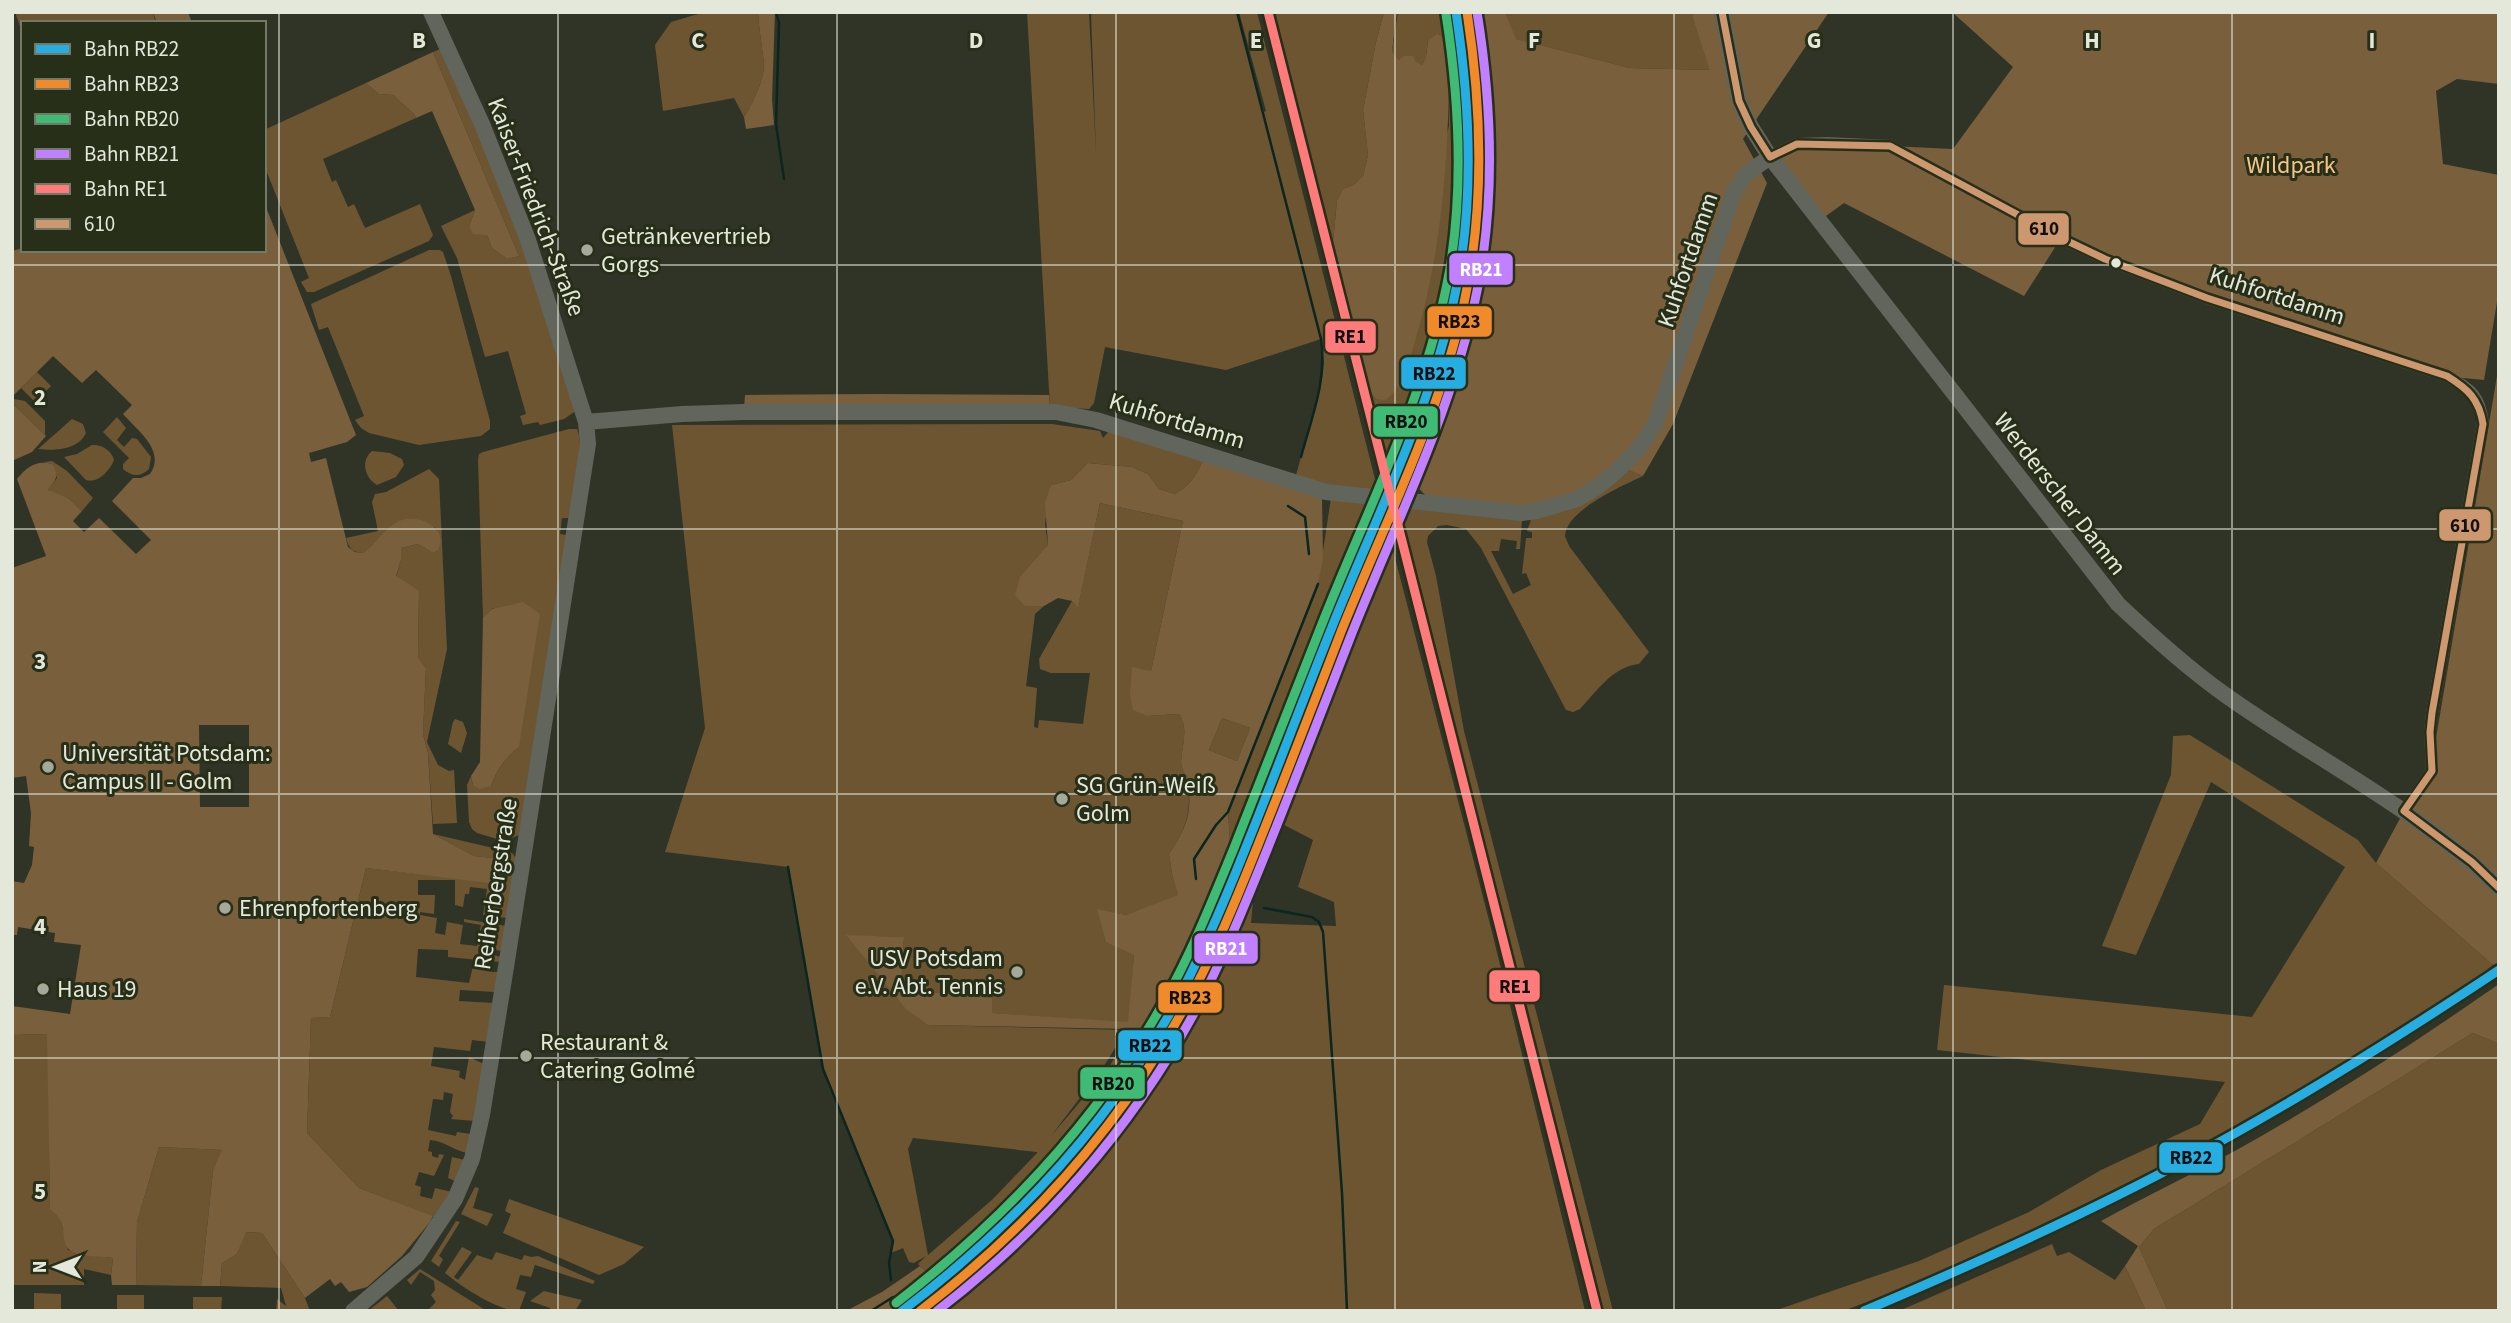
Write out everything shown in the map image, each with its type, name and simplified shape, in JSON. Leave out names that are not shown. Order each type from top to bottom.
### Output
[{"type":"street","name":"Kaiser-Friedrich-Straße","points":[[431,12],[482,124],[528,240],[586,422]]},
{"type":"street","name":"Werderscher Damm","points":[[1722,12],[1739,101],[1770,157],[2118,604],[2168,651],[2225,695],[2404,811],[2472,862],[2499,888]]},
{"type":"street","name":"Kuhfortdamm","points":[[586,422],[744,412],[1056,412],[1096,420],[1326,492],[1496,512],[1537,511],[1577,499],[1596,488],[1639,448],[1655,424],[1734,192],[1746,174],[1770,157],[1797,144],[1890,146],[2111,262],[2207,298],[2447,376],[2475,395],[2481,406],[2483,424],[2432,713],[2432,771],[2404,811]]},
{"type":"street","name":"Reiherbergstraße","points":[[353,1311],[416,1257],[455,1199],[472,1158],[482,1115],[519,887],[587,444],[586,422]]},
{"type":"shaded area","points":[[15,12],[153,12],[155,20],[21,21],[21,29]]},
{"type":"shaded area","points":[[705,12],[758,12],[764,70],[751,106],[744,117],[734,98],[663,111],[655,45],[671,22]]},
{"type":"shaded area","points":[[1027,12],[1089,12],[1096,154],[1091,12],[1237,12],[1264,112],[1266,111],[1239,12],[1257,12],[1378,491],[1327,488],[1295,479],[1322,380],[1324,363],[1321,339],[1226,370],[1105,347],[1094,403],[1089,409],[1050,407]]},
{"type":"shaded area","points":[[1273,12],[1384,12],[1363,110],[1368,155],[1363,176],[1343,189],[1337,200],[1333,242]]},
{"type":"shaded area","points":[[1398,12],[1446,12],[1452,49],[1445,38],[1428,41],[1422,65],[1399,60],[1392,51]]},
{"type":"shaded area","points":[[1505,12],[1693,12],[1692,16],[1711,70],[1630,68],[1515,39]]},
{"type":"shaded area","points":[[443,48],[517,223],[577,410],[564,419],[540,425],[538,422],[523,425],[520,416],[526,414],[508,351],[485,357],[457,258],[441,226],[475,210],[469,226],[487,235],[492,248],[507,259],[519,256],[433,52]]},
{"type":"shaded area","points":[[1448,76],[1456,84],[1458,176],[1454,237],[1432,342],[1397,439],[1402,441],[1389,470],[1370,392],[1376,399],[1449,126]]},
{"type":"shaded area","points":[[366,83],[379,94],[393,95],[416,118],[323,159],[332,182],[336,180],[348,207],[354,204],[365,228],[420,204],[433,235],[429,241],[314,292],[307,292],[301,282],[309,278],[266,170],[266,129]]},
{"type":"shaded area","points":[[429,250],[443,252],[490,429],[481,436],[419,445],[369,433],[361,428],[355,420],[364,416],[328,327],[319,330],[311,304]]},
{"type":"shaded area","points":[[37,372],[51,386],[35,402],[21,388]]},
{"type":"shaded area","points":[[14,399],[25,401],[45,421],[45,435],[12,403]]},
{"type":"shaded area","points":[[117,417],[126,428],[117,440],[124,447],[132,438],[137,439],[151,457],[149,469],[143,474],[133,475],[123,469],[123,464],[129,458],[103,432]]},
{"type":"shaded area","points":[[72,419],[83,424],[86,433],[78,443],[59,449],[38,449]]},
{"type":"shaded area","points":[[1052,424],[1100,431],[1103,438],[1111,429],[1205,456],[1190,483],[1175,494],[1159,489],[1148,474],[1132,467],[1088,463],[1071,480],[1051,485],[1045,524],[1048,545],[1037,559],[1025,606],[1044,606],[1035,614],[1026,686],[1037,688],[1034,727],[1038,728],[1039,720],[1083,724],[1090,673],[1051,673],[1040,669],[1039,659],[1072,601],[1078,606],[1100,503],[1183,521],[1151,671],[1147,716],[1179,714],[1184,725],[1181,762],[1189,793],[1188,812],[1183,829],[1169,854],[1179,896],[1126,915],[1098,910],[1134,955],[1129,1023],[991,1013],[991,998],[900,989],[904,937],[847,936],[928,1025],[1126,1030],[1104,1066],[1051,1136],[1108,1069],[1131,1029],[1155,1027],[1080,1136],[1039,1185],[935,1280],[918,1264],[926,1256],[914,1263],[909,1262],[903,1248],[891,1253],[893,1240],[829,1087],[823,1069],[788,867],[665,852],[705,728],[672,425]],"holes":[[[913,1138],[1037,1152],[993,1199],[928,1255],[908,1149]]]},
{"type":"shaded area","points":[[577,429],[579,438],[578,472],[570,518],[562,518],[560,534],[567,535],[519,835],[504,841],[477,833],[469,822],[467,785],[471,776],[473,785],[491,786],[502,764],[519,747],[493,608],[483,617],[478,460],[479,454],[483,452]]},
{"type":"shaded area","points":[[92,445],[106,449],[114,460],[103,475],[90,481],[64,457],[77,454]]},
{"type":"shaded area","points":[[372,451],[390,453],[402,459],[404,465],[396,477],[377,485],[373,482],[367,474],[365,464]]},
{"type":"shaded area","points":[[52,461],[67,471],[93,498],[82,511],[68,498],[48,490],[57,478],[52,464],[43,462]]},
{"type":"shaded area","points":[[429,469],[439,479],[447,649],[427,742],[438,765],[449,771],[454,770],[457,823],[433,824],[428,753],[423,734],[426,668],[418,657],[419,590],[396,577],[401,548],[418,544],[433,553],[437,551],[436,528],[423,522],[403,521],[363,553],[352,549],[346,538],[378,531],[372,502],[375,494],[386,492]]},
{"type":"shaded area","points":[[1626,469],[1643,476],[1585,508],[1568,526],[1565,536],[1569,546],[1649,652],[1639,664],[1613,675],[1580,709],[1573,712],[1566,710],[1481,548],[1466,529],[1438,526],[1428,536],[1427,542],[1436,576],[1464,731],[1613,1311],[1603,1311],[1397,505],[1522,520],[1520,549],[1516,549],[1517,541],[1501,539],[1499,551],[1491,551],[1513,594],[1531,585],[1526,573],[1522,574],[1526,538],[1532,538],[1532,532],[1527,531],[1532,517]]},
{"type":"shaded area","points":[[1331,498],[1375,503],[1254,808],[1232,871],[1228,812],[1318,584]]},
{"type":"shaded area","points":[[1387,527],[1491,928],[1585,1311],[933,1311],[956,1293],[945,1287],[1013,1227],[1075,1161],[1130,1089],[1178,1011],[1210,947],[1238,880],[1254,888],[1251,923],[1336,926],[1334,902],[1298,887],[1313,840],[1265,815],[1356,580],[1381,530]]},
{"type":"shaded area","points":[[1222,718],[1250,728],[1237,761],[1209,750]]},
{"type":"shaded area","points":[[455,719],[463,722],[467,733],[461,753],[448,744]]},
{"type":"shaded area","points":[[2190,735],[2358,840],[2376,863],[2493,965],[2464,989],[2309,1087],[2192,1153],[2117,1191],[1943,1273],[1843,1311],[1774,1311],[1919,1261],[2029,1212],[2101,1170],[2200,1124],[2225,1082],[1937,1050],[1944,985],[2252,1017],[2345,867],[2211,782],[2136,955],[2102,946],[2171,775],[2173,736]]},
{"type":"shaded area","points":[[433,834],[506,851],[516,859],[507,918],[483,915],[487,889],[470,887],[469,894],[465,894],[463,907],[455,905],[455,880],[418,880],[418,895],[435,895],[434,914],[420,912],[420,915],[437,918],[435,933],[445,935],[447,922],[463,925],[460,944],[477,946],[481,925],[464,922],[464,919],[506,926],[502,951],[487,949],[486,953],[501,957],[500,962],[448,957],[448,950],[418,949],[416,977],[469,983],[473,966],[492,967],[492,972],[498,972],[495,992],[460,990],[459,1001],[494,1003],[488,1042],[472,1040],[470,1051],[434,1047],[431,1066],[460,1071],[459,1077],[465,1080],[469,1057],[484,1064],[475,1121],[451,1119],[453,1094],[444,1092],[443,1100],[433,1099],[428,1130],[456,1136],[457,1132],[471,1134],[467,1153],[430,1140],[428,1151],[432,1152],[432,1156],[438,1158],[439,1154],[444,1155],[434,1176],[419,1172],[415,1185],[421,1187],[420,1196],[432,1199],[435,1188],[452,1192],[437,1218],[359,1188],[307,1133],[311,1018],[330,1017],[366,868],[497,883],[501,859],[474,856]]},
{"type":"shaded area","points":[[2473,1033],[2499,1044],[2499,1311],[2168,1311],[2139,1247],[2154,1229]]},
{"type":"shaded area","points":[[48,1034],[50,1208],[60,1218],[68,1250],[113,1258],[111,1275],[84,1269],[84,1285],[12,1285],[12,1035]]},
{"type":"shaded area","points":[[159,1147],[223,1150],[213,1170],[201,1286],[136,1285],[137,1222]]},
{"type":"shaded area","points":[[452,1157],[465,1160],[457,1182],[448,1178]]},
{"type":"shaded area","points":[[475,1187],[479,1188],[473,1208],[493,1214],[487,1226],[461,1214]]},
{"type":"shaded area","points":[[509,1199],[644,1247],[624,1264],[599,1275],[503,1233],[511,1214],[505,1211]]},
{"type":"shaded area","points":[[456,1221],[460,1222],[439,1256],[443,1259],[439,1267],[431,1261]]},
{"type":"shaded area","points":[[245,1232],[262,1233],[305,1298],[310,1311],[276,1311],[277,1299],[286,1306],[281,1288],[220,1286],[222,1263],[237,1254]]},
{"type":"shaded area","points":[[2052,1244],[2057,1256],[2069,1252],[2115,1280],[2125,1266],[2146,1311],[1899,1311]]},
{"type":"shaded area","points":[[462,1247],[472,1252],[454,1277],[458,1280],[477,1255],[492,1260],[496,1252],[522,1260],[524,1255],[538,1256],[595,1281],[593,1284],[535,1265],[531,1277],[520,1275],[516,1289],[526,1292],[519,1311],[510,1310],[480,1297],[445,1273]]},
{"type":"shaded area","points":[[420,1269],[487,1311],[427,1311],[436,1302],[431,1295],[435,1290],[434,1281],[420,1272],[411,1285],[407,1280]]},
{"type":"shaded area","points":[[544,1291],[582,1300],[575,1311],[550,1311],[550,1308],[530,1301]]},
{"type":"shaded area","points":[[34,1293],[61,1294],[61,1310],[71,1311],[34,1311]]},
{"type":"shaded area","points":[[117,1295],[144,1295],[144,1311],[117,1311]]},
{"type":"shaded area","points":[[387,1296],[399,1311],[368,1311]]},
{"type":"shaded area","points":[[193,1297],[222,1297],[221,1311],[193,1311]]},
{"type":"green space","points":[[153,12],[188,12],[191,21],[156,21]]},
{"type":"green space","points":[[758,12],[775,12],[772,99],[774,125],[746,129],[744,117],[751,106],[764,70]]},
{"type":"green space","points":[[1384,12],[1397,12],[1392,51],[1399,60],[1404,56],[1413,56],[1416,62],[1422,65],[1428,41],[1437,34],[1448,43],[1453,55],[1456,84],[1449,77],[1442,209],[1425,306],[1405,372],[1386,400],[1376,399],[1370,392],[1333,242],[1337,200],[1343,189],[1363,176],[1368,155],[1363,110]]},
{"type":"green space","points":[[1465,12],[1505,12],[1516,39],[1630,68],[1710,70],[1693,12],[1829,12],[1743,139],[1767,183],[1673,424],[1643,476],[1616,465],[1579,493],[1531,508],[1427,497],[1412,481],[1405,466],[1438,384],[1455,328],[1472,239],[1477,148]]},
{"type":"green space","name":"Wildpark","points":[[1952,12],[2499,12],[2499,84],[2457,79],[2436,91],[2443,164],[2499,175],[2499,290],[2484,380],[2463,378],[2401,360],[2207,298],[2061,238],[2024,296],[1844,203],[1819,221],[1770,157],[1827,143],[1953,149],[2013,67]]},
{"type":"green space","points":[[433,52],[519,256],[507,259],[492,248],[487,235],[473,234],[469,226],[475,210],[432,111],[416,118],[393,95],[379,94],[366,83]]},
{"type":"green space","points":[[266,207],[356,435],[347,442],[309,453],[311,462],[326,458],[348,547],[363,553],[391,526],[410,519],[432,525],[440,536],[437,551],[433,553],[418,544],[401,548],[401,560],[396,576],[419,590],[418,657],[426,668],[423,734],[428,753],[433,834],[474,856],[501,859],[497,884],[366,868],[330,1017],[311,1018],[307,1133],[359,1188],[433,1216],[402,1256],[367,1287],[349,1292],[341,1282],[335,1286],[330,1279],[305,1298],[262,1233],[246,1232],[237,1254],[222,1263],[220,1286],[201,1286],[213,1170],[222,1150],[159,1147],[137,1222],[136,1285],[112,1285],[113,1258],[82,1255],[68,1249],[60,1220],[50,1209],[47,1034],[12,1035],[12,1006],[70,1014],[81,945],[54,942],[55,933],[18,927],[17,935],[12,935],[12,881],[24,883],[32,865],[34,847],[29,846],[31,813],[26,776],[12,778],[12,568],[46,556],[17,479],[32,466],[52,464],[56,477],[48,490],[68,498],[82,511],[73,521],[84,532],[99,518],[136,554],[151,540],[112,501],[133,478],[150,474],[155,457],[148,442],[123,414],[132,405],[96,370],[82,383],[53,356],[12,397],[12,251],[21,249],[21,252],[266,252]],"holes":[[[199,725],[249,725],[249,807],[200,807]]]},
{"type":"green space","points":[[2499,364],[2499,962],[2493,965],[2376,863],[2404,811],[2423,786],[2433,756]]},
{"type":"green space","points":[[745,395],[1049,395],[1050,407],[744,409]]},
{"type":"green space","points":[[12,403],[46,436],[32,452],[12,461]]},
{"type":"green space","points":[[1205,456],[1322,496],[1323,559],[1318,584],[1228,812],[1232,871],[1187,968],[1155,1027],[1131,1029],[928,1025],[906,1009],[846,935],[904,937],[901,989],[992,998],[992,1013],[1128,1022],[1134,955],[1106,942],[1097,909],[1126,915],[1178,895],[1169,854],[1184,829],[1189,812],[1189,793],[1181,762],[1184,725],[1179,714],[1147,716],[1133,710],[1130,694],[1132,667],[1151,671],[1183,521],[1100,503],[1078,607],[1072,601],[1058,598],[1044,606],[1025,606],[1015,595],[1020,577],[1048,545],[1045,503],[1051,485],[1071,480],[1088,463],[1132,467],[1148,474],[1159,489],[1175,494],[1190,483]],"holes":[[[1222,718],[1250,728],[1237,761],[1209,750]]]},
{"type":"green space","points":[[523,602],[540,614],[519,747],[502,764],[491,786],[480,789],[473,785],[471,776],[480,762],[483,617],[492,609]]},
{"type":"green space","points":[[2499,984],[2499,1044],[2473,1033],[2154,1229],[2139,1247],[2168,1311],[2146,1311],[2125,1266],[2138,1246],[2101,1221],[2301,1113]]},
{"type":"green space","points":[[920,1266],[935,1280],[890,1311],[846,1311],[882,1292]]},
{"type":"green space","points":[[945,1287],[957,1293],[933,1311],[913,1311]]},
{"type":"waterway","points":[[776,12],[779,23],[776,124],[784,179]]},
{"type":"waterway","points":[[1237,12],[1321,339],[1320,384],[1301,457]]},
{"type":"waterway","points":[[1288,506],[1305,517],[1309,554]]},
{"type":"waterway","points":[[1196,879],[1194,859],[1216,825],[1228,812],[1318,584]]},
{"type":"waterway","points":[[788,867],[823,1069],[893,1241],[889,1263],[891,1280]]},
{"type":"waterway","points":[[1264,908],[1312,917],[1319,922],[1323,932],[1342,1193],[1347,1311]]},
{"type":"waterway","points":[[871,1311],[893,1297]]},
{"type":"rail line","name":"RE1","points":[[1268,12],[1597,1311]]},
{"type":"rail line","name":"RB22","points":[[902,1311],[943,1279],[1019,1210],[1087,1134],[1147,1051],[1174,1006],[1220,911],[1332,627],[1406,450],[1438,361],[1460,268],[1467,204],[1467,108],[1456,12]]},
{"type":"rail line","name":"RB23","points":[[920,1311],[997,1246],[1033,1211],[1099,1136],[1130,1096],[1194,991],[1231,911],[1341,632],[1409,470],[1453,346],[1471,267],[1478,194],[1476,85],[1467,12]]},
{"type":"rail line","name":"RB21","points":[[937,1311],[975,1280],[1047,1213],[1112,1138],[1141,1099],[1193,1015],[1248,896],[1434,435],[1473,310],[1486,236],[1490,161],[1486,87],[1477,12]]},
{"type":"rail line","name":"RB20","points":[[896,1303],[975,1237],[1046,1165],[1079,1127],[1139,1044],[1165,1000],[1210,906],[1395,449],[1412,405],[1440,314],[1450,268],[1458,172],[1457,109],[1446,14]]},
{"type":"rail line","name":"RB22","points":[[1864,1311],[2029,1238],[2190,1158],[2347,1068],[2499,970]]},
{"type":"transit line","name":"610","points":[[1722,12],[1739,101],[1770,157]]},
{"type":"transit line","name":"610","points":[[1770,157],[1797,144],[1890,146],[2105,259],[2207,298],[2447,376],[2467,390],[2479,408],[2483,424],[2432,713],[2432,771],[2404,811]]},
{"type":"transit line","name":"610","points":[[2404,811],[2472,862],[2499,888]]},
{"type":"place","name":"Getränkevertrieb Gorgs","points":[[587,250]]},
{"type":"place","name":"Universität Potsdam: Campus II - Golm","points":[[48,767]]},
{"type":"place","name":"SG Grün-Weiß Golm","points":[[1062,799]]},
{"type":"place","name":"Ehrenpfortenberg","points":[[225,908]]},
{"type":"place","name":"USV Potsdam e.V. Abt. Tennis","points":[[1017,972]]},
{"type":"place","name":"Haus 19","points":[[43,989]]},
{"type":"place","name":"Restaurant & Catering Golmé","points":[[526,1056]]}]
